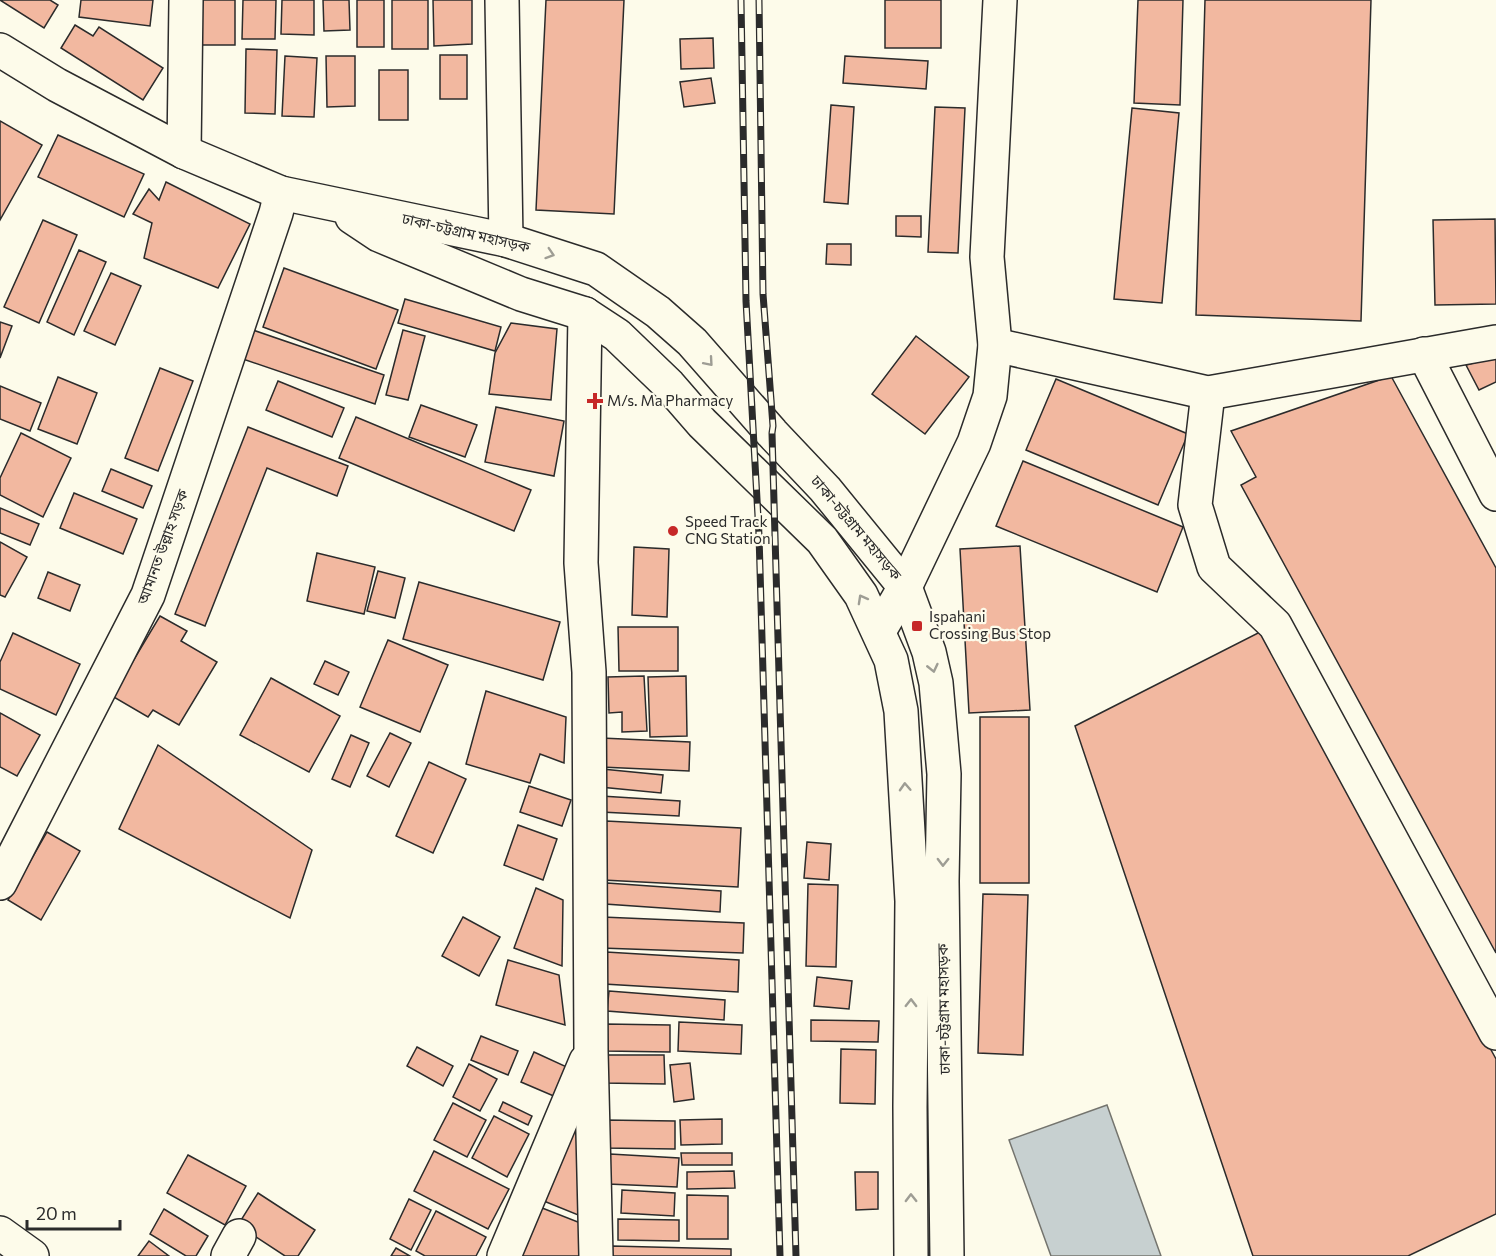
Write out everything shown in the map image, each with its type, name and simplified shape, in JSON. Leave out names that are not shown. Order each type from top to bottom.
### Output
[{"type":"main road","points":[[184,152],[186,0]]},
{"type":"main road","points":[[502,0],[506,240]]},
{"type":"main road","points":[[879,631],[905,588],[974,443],[990,396],[995,345],[987,257],[1000,0]]},
{"type":"main road","name":"ঢাকা-চট্টগ্রাম মহাসড়ক","points":[[0,50],[57,85],[184,152],[281,193],[506,240],[596,269],[658,312],[692,342],[771,433],[825,489],[905,588],[929,652],[936,683],[944,774],[942,881],[947,1256]]},
{"type":"main road","name":"আমানত উল্লাহ সড়ক","points":[[0,883],[148,595],[281,193]]},
{"type":"main road","name":"ঢাকা-চট্টগ্রাম মহাসড়ক","points":[[330,203],[379,235],[521,294],[585,314],[617,334],[669,385],[702,423],[822,540],[861,595],[891,660],[901,711],[911,889],[911,1256]]},
{"type":"main road","points":[[585,314],[581,563],[589,672],[591,1051],[596,1256]]},
{"type":"main road","points":[[995,345],[1208,393],[1496,342]]},
{"type":"main road","points":[[1424,354],[1496,494]]},
{"type":"main road","points":[[1208,393],[1195,505],[1214,567],[1275,626],[1496,1033]]},
{"type":"main road","points":[[504,1256],[591,1051]]},
{"type":"main road","points":[[0,1233],[32,1256]]},
{"type":"shaded area","points":[[1107,1105],[1161,1256],[1051,1256],[1009,1140]]},
{"type":"building","points":[[0,0],[50,0],[58,5],[44,28]]},
{"type":"building","points":[[81,0],[153,0],[150,26],[79,17]]},
{"type":"building","points":[[202,0],[235,0],[235,45],[202,45]]},
{"type":"building","points":[[243,0],[276,0],[275,39],[242,39]]},
{"type":"building","points":[[282,0],[314,0],[314,35],[281,34]]},
{"type":"building","points":[[323,0],[349,0],[350,30],[324,31]]},
{"type":"building","points":[[357,0],[384,0],[384,47],[357,47]]},
{"type":"building","points":[[392,0],[428,0],[428,49],[392,49]]},
{"type":"building","points":[[433,0],[472,0],[472,44],[434,46]]},
{"type":"building","points":[[546,0],[624,0],[614,214],[536,210]]},
{"type":"building","points":[[885,0],[941,0],[941,48],[885,48]]},
{"type":"building","points":[[1138,0],[1183,0],[1180,105],[1134,103]]},
{"type":"building","points":[[1205,0],[1371,0],[1361,321],[1196,315]]},
{"type":"building","points":[[75,25],[93,36],[99,27],[163,68],[143,100],[61,48]]},
{"type":"building","points":[[713,38],[714,68],[681,69],[680,39]]},
{"type":"building","points":[[246,49],[277,50],[275,114],[245,113]]},
{"type":"building","points":[[440,55],[467,55],[467,99],[440,99]]},
{"type":"building","points":[[285,56],[317,58],[314,117],[282,116]]},
{"type":"building","points":[[326,56],[355,56],[355,106],[327,107]]},
{"type":"building","points":[[845,56],[928,61],[926,89],[843,83]]},
{"type":"building","points":[[379,70],[408,70],[408,120],[379,120]]},
{"type":"building","points":[[711,78],[715,103],[684,107],[680,82]]},
{"type":"building","points":[[831,105],[854,107],[848,204],[824,202]]},
{"type":"building","points":[[935,107],[965,108],[958,253],[928,252]]},
{"type":"building","points":[[1132,108],[1179,113],[1162,303],[1114,299]]},
{"type":"building","points":[[0,121],[42,145],[0,220]]},
{"type":"building","points":[[58,135],[144,174],[124,217],[38,177]]},
{"type":"building","points":[[166,182],[250,224],[218,288],[144,258],[152,223],[133,214],[149,189],[159,200]]},
{"type":"building","points":[[896,216],[921,216],[921,237],[896,236]]},
{"type":"building","points":[[1495,219],[1496,304],[1435,305],[1433,220]]},
{"type":"building","points":[[43,220],[77,235],[39,323],[4,307]]},
{"type":"building","points":[[827,244],[851,244],[851,265],[826,264]]},
{"type":"building","points":[[79,250],[106,262],[74,335],[47,322]]},
{"type":"building","points":[[284,268],[398,310],[376,369],[263,327]]},
{"type":"building","points":[[111,273],[141,286],[115,345],[84,331]]},
{"type":"building","points":[[405,299],[501,327],[495,351],[398,323]]},
{"type":"building","points":[[0,322],[12,326],[0,358]]},
{"type":"building","points":[[511,323],[557,329],[551,400],[489,394],[495,353]]},
{"type":"building","points":[[250,329],[384,375],[375,404],[240,358]]},
{"type":"building","points":[[403,330],[425,336],[408,400],[386,395]]},
{"type":"building","points":[[916,336],[969,377],[925,434],[872,394]]},
{"type":"building","points":[[1496,357],[1496,382],[1479,390],[1466,365]]},
{"type":"building","points":[[160,368],[193,381],[158,471],[125,458]]},
{"type":"building","points":[[1391,376],[1496,568],[1496,953],[1241,485],[1256,477],[1231,431]]},
{"type":"building","points":[[58,377],[97,393],[77,444],[38,429]]},
{"type":"building","points":[[1056,379],[1188,434],[1158,505],[1026,450]]},
{"type":"building","points":[[278,381],[344,408],[332,437],[266,410]]},
{"type":"building","points":[[0,386],[41,403],[30,431],[0,419]]},
{"type":"building","points":[[421,405],[477,425],[465,457],[409,437]]},
{"type":"building","points":[[496,407],[564,421],[554,476],[485,462]]},
{"type":"building","points":[[356,417],[531,490],[514,531],[339,458]]},
{"type":"building","points":[[248,427],[348,466],[337,496],[267,468],[205,626],[175,614]]},
{"type":"building","points":[[21,433],[71,458],[43,517],[0,495],[0,478]]},
{"type":"building","points":[[1023,461],[1183,527],[1157,592],[996,526]]},
{"type":"building","points":[[111,469],[152,486],[143,508],[102,491]]},
{"type":"building","points":[[74,493],[137,519],[123,554],[60,528]]},
{"type":"building","points":[[0,508],[39,524],[30,545],[0,533]]},
{"type":"building","points":[[0,542],[27,557],[5,597],[0,595]]},
{"type":"building","points":[[1020,546],[1030,710],[969,713],[960,549]]},
{"type":"building","points":[[634,547],[669,549],[667,617],[632,615]]},
{"type":"building","points":[[317,553],[375,567],[364,614],[307,601]]},
{"type":"building","points":[[378,571],[405,578],[395,618],[367,611]]},
{"type":"building","points":[[48,572],[80,585],[70,611],[38,598]]},
{"type":"building","points":[[419,582],[560,622],[543,680],[403,639]]},
{"type":"building","points":[[160,616],[187,631],[181,641],[217,662],[179,725],[153,710],[148,717],[112,696]]},
{"type":"building","points":[[618,627],[678,627],[678,671],[619,671]]},
{"type":"building","points":[[1262,631],[1496,1059],[1496,1214],[1408,1256],[1253,1256],[1075,726]]},
{"type":"building","points":[[13,633],[80,664],[56,715],[0,689],[0,662]]},
{"type":"building","points":[[388,640],[448,665],[420,732],[360,707]]},
{"type":"building","points":[[325,661],[349,672],[338,695],[314,684]]},
{"type":"building","points":[[644,676],[647,731],[622,732],[622,712],[609,713],[608,677]]},
{"type":"building","points":[[686,676],[687,736],[650,737],[648,677]]},
{"type":"building","points":[[271,678],[340,716],[309,772],[240,735]]},
{"type":"building","points":[[486,691],[566,717],[564,763],[540,754],[530,783],[466,764]]},
{"type":"building","points":[[0,713],[40,735],[17,776],[0,767]]},
{"type":"building","points":[[980,717],[1029,717],[1029,883],[980,883]]},
{"type":"building","points":[[390,733],[411,743],[389,787],[367,776]]},
{"type":"building","points":[[351,735],[369,743],[350,787],[332,779]]},
{"type":"building","points":[[601,738],[690,742],[689,771],[601,767]]},
{"type":"building","points":[[158,745],[312,850],[290,918],[119,829]]},
{"type":"building","points":[[429,762],[466,779],[433,853],[396,836]]},
{"type":"building","points":[[602,769],[663,775],[661,793],[600,787]]},
{"type":"building","points":[[529,786],[571,800],[562,826],[520,812]]},
{"type":"building","points":[[601,796],[680,801],[679,816],[601,812]]},
{"type":"building","points":[[606,821],[741,828],[738,887],[603,880]]},
{"type":"building","points":[[518,825],[557,839],[543,880],[504,865]]},
{"type":"building","points":[[47,832],[80,851],[41,920],[8,900]]},
{"type":"building","points":[[807,842],[831,844],[829,880],[804,878]]},
{"type":"building","points":[[607,883],[721,891],[720,912],[605,904]]},
{"type":"building","points":[[808,884],[838,885],[836,967],[806,966]]},
{"type":"building","points":[[536,888],[563,900],[562,966],[514,948]]},
{"type":"building","points":[[983,894],[1028,895],[1023,1055],[978,1053]]},
{"type":"building","points":[[463,917],[500,937],[479,976],[442,956]]},
{"type":"building","points":[[602,917],[744,923],[743,953],[601,948]]},
{"type":"building","points":[[606,952],[739,960],[738,992],[604,984]]},
{"type":"building","points":[[508,960],[559,975],[565,1025],[496,1005]]},
{"type":"building","points":[[817,977],[852,981],[849,1009],[814,1006]]},
{"type":"building","points":[[609,991],[725,1000],[724,1020],[607,1011]]},
{"type":"building","points":[[811,1020],[879,1021],[878,1042],[811,1041]]},
{"type":"building","points":[[679,1022],[742,1025],[741,1054],[678,1051]]},
{"type":"building","points":[[605,1024],[670,1025],[670,1052],[605,1051]]},
{"type":"building","points":[[481,1036],[518,1051],[508,1075],[471,1060]]},
{"type":"building","points":[[417,1047],[453,1066],[443,1086],[407,1066]]},
{"type":"building","points":[[841,1049],[876,1050],[875,1104],[840,1103]]},
{"type":"building","points":[[534,1052],[569,1068],[556,1097],[521,1082]]},
{"type":"building","points":[[604,1055],[664,1055],[665,1084],[603,1083]]},
{"type":"building","points":[[690,1063],[694,1099],[674,1102],[670,1065]]},
{"type":"building","points":[[469,1064],[497,1079],[480,1111],[453,1097]]},
{"type":"building","points":[[503,1102],[532,1116],[528,1125],[499,1111]]},
{"type":"building","points":[[453,1103],[486,1120],[467,1157],[434,1140]]},
{"type":"building","points":[[583,1103],[583,1217],[534,1197]]},
{"type":"building","points":[[494,1116],[529,1134],[507,1177],[472,1158]]},
{"type":"building","points":[[722,1119],[722,1144],[681,1145],[680,1120]]},
{"type":"building","points":[[604,1120],[675,1121],[675,1149],[604,1148]]},
{"type":"building","points":[[434,1151],[509,1189],[488,1229],[414,1191]]},
{"type":"building","points":[[681,1153],[732,1153],[732,1165],[682,1165]]},
{"type":"building","points":[[610,1154],[679,1158],[677,1187],[608,1184]]},
{"type":"building","points":[[188,1155],[246,1186],[225,1225],[167,1193]]},
{"type":"building","points":[[734,1171],[735,1188],[687,1189],[687,1172]]},
{"type":"building","points":[[855,1172],[878,1172],[878,1209],[856,1210]]},
{"type":"building","points":[[622,1190],[675,1193],[674,1216],[621,1213]]},
{"type":"building","points":[[258,1193],[315,1230],[298,1256],[285,1256],[238,1225]]},
{"type":"building","points":[[687,1195],[728,1196],[728,1239],[687,1239]]},
{"type":"building","points":[[409,1199],[431,1210],[411,1250],[390,1239]]},
{"type":"building","points":[[532,1204],[583,1224],[582,1256],[513,1256]]},
{"type":"building","points":[[164,1209],[208,1236],[196,1256],[186,1256],[150,1234]]},
{"type":"building","points":[[436,1211],[486,1237],[476,1256],[425,1256],[416,1251]]},
{"type":"building","points":[[618,1219],[679,1220],[679,1241],[618,1240]]},
{"type":"building","points":[[149,1241],[169,1256],[138,1256]]},
{"type":"building","points":[[612,1246],[731,1249],[731,1256],[612,1256]]},
{"type":"building","points":[[396,1248],[410,1256],[391,1256]]},
{"type":"railway","points":[[741,0],[746,301],[759,535],[780,1256]]},
{"type":"railway","points":[[759,0],[763,294],[773,426],[796,1256]]},
{"type":"place","name":"M/s. Ma Pharmacy","points":[[595,401]]},
{"type":"place","name":"Speed Track CNG Station","points":[[673,531]]},
{"type":"place","name":"Ispahani Crossing Bus Stop","points":[[917,626]]}]
